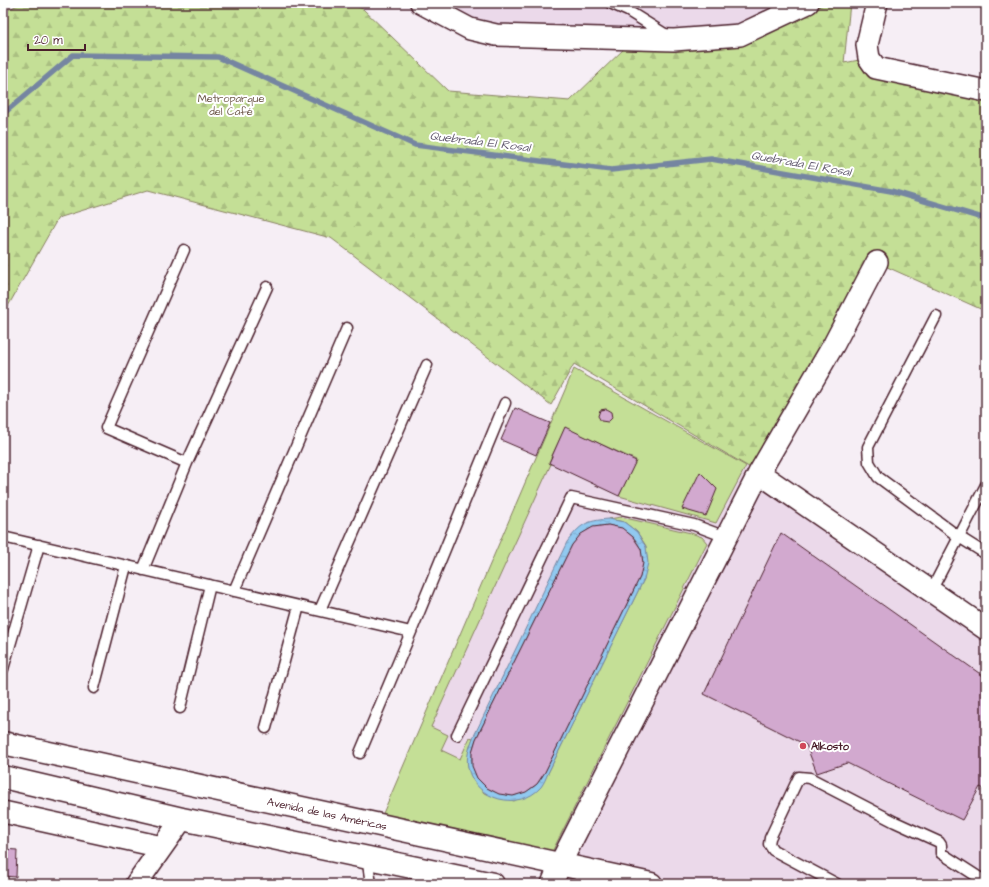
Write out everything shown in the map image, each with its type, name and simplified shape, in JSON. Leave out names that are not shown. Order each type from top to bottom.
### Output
[{"type":"main road","name":"Avenida de las Américas","points":[[3,743],[651,884]]},
{"type":"main road","points":[[3,777],[182,819],[481,882]]},
{"type":"street","points":[[421,3],[470,28],[496,35],[674,40],[740,35],[808,3]]},
{"type":"street","points":[[877,3],[867,45],[869,58],[876,68],[986,91]]},
{"type":"street","points":[[552,884],[560,864],[726,537],[760,473],[834,344],[876,262]]},
{"type":"street","points":[[760,473],[986,629]]},
{"type":"street","points":[[3,812],[162,846]]},
{"type":"street","points":[[136,884],[182,819]]},
{"type":"lane","points":[[610,3],[628,11],[674,40]]},
{"type":"lane","points":[[184,250],[106,428],[187,463]]},
{"type":"lane","points":[[143,570],[187,463],[267,287]]},
{"type":"lane","points":[[936,316],[868,447],[869,462],[878,477],[959,537],[986,554]]},
{"type":"lane","points":[[234,591],[346,328]]},
{"type":"lane","points":[[320,610],[427,365]]},
{"type":"lane","points":[[360,753],[412,632],[505,403]]},
{"type":"lane","points":[[931,591],[986,485]]},
{"type":"lane","points":[[457,735],[571,498],[694,525],[726,537]]},
{"type":"lane","points":[[3,537],[412,632]]},
{"type":"lane","points":[[3,669],[39,545]]},
{"type":"lane","points":[[94,688],[126,566]]},
{"type":"lane","points":[[180,708],[210,585]]},
{"type":"lane","points":[[266,728],[299,606]]},
{"type":"lane","points":[[837,884],[773,850],[769,844],[770,838],[799,777],[810,778],[895,822],[939,842],[941,845],[941,853],[986,882]]},
{"type":"lane","points":[[367,857],[371,884]]},
{"type":"shaded area","points":[[421,3],[808,3],[740,35],[496,35]]},
{"type":"shaded area","points":[[574,369],[759,473],[986,629],[986,884],[651,884],[378,825]]},
{"type":"green space","name":"Metroparque del Café","points":[[22,3],[348,3],[363,9],[448,91],[570,101],[626,47],[730,36],[805,3],[850,3],[844,63],[869,58],[986,87],[986,308],[985,311],[876,262],[759,473],[574,364],[551,405],[331,238],[148,190],[58,218],[3,315],[3,12]]},
{"type":"green space","points":[[574,369],[746,466],[716,523],[619,496],[636,460],[565,428],[549,462],[551,464],[431,727],[448,735],[441,750],[460,759],[470,737],[473,738],[468,755],[469,767],[471,773],[484,793],[514,801],[540,787],[644,579],[646,546],[637,532],[624,522],[609,519],[621,517],[691,533],[702,537],[707,543],[551,854],[381,818]]},
{"type":"water","points":[[609,519],[624,522],[637,532],[646,547],[648,563],[644,579],[541,787],[532,795],[521,799],[499,799],[488,795],[479,788],[472,779],[468,768],[468,753],[472,742],[567,542],[584,524]],"holes":[[[608,525],[626,532],[638,542],[642,557],[640,577],[545,772],[539,782],[528,791],[508,795],[490,790],[482,784],[472,763],[473,749],[476,739],[572,545],[587,530]]]},
{"type":"building","points":[[515,408],[550,423],[536,455],[501,440]]},
{"type":"building","points":[[606,409],[611,412],[612,418],[608,422],[601,421],[598,416],[600,410]]},
{"type":"building","points":[[565,427],[636,461],[619,496],[549,463]]},
{"type":"building","points":[[700,472],[717,489],[706,516],[682,509]]},
{"type":"building","points":[[608,525],[622,528],[633,537],[641,549],[643,563],[640,577],[545,772],[537,784],[526,792],[513,796],[499,794],[487,788],[477,778],[472,766],[472,752],[476,739],[572,545],[581,534],[593,527]]},
{"type":"building","points":[[781,533],[986,678],[986,790],[980,787],[962,820],[847,763],[817,773],[806,745],[704,694]]},
{"type":"building","points":[[3,849],[17,850],[16,877],[3,876]]},
{"type":"waterway","name":"Quebrada El Rosal","points":[[3,114],[73,55],[218,57],[415,145],[611,170],[711,159],[891,191],[986,219]]},
{"type":"place","name":"Alkosto","points":[[803,746]]}]
